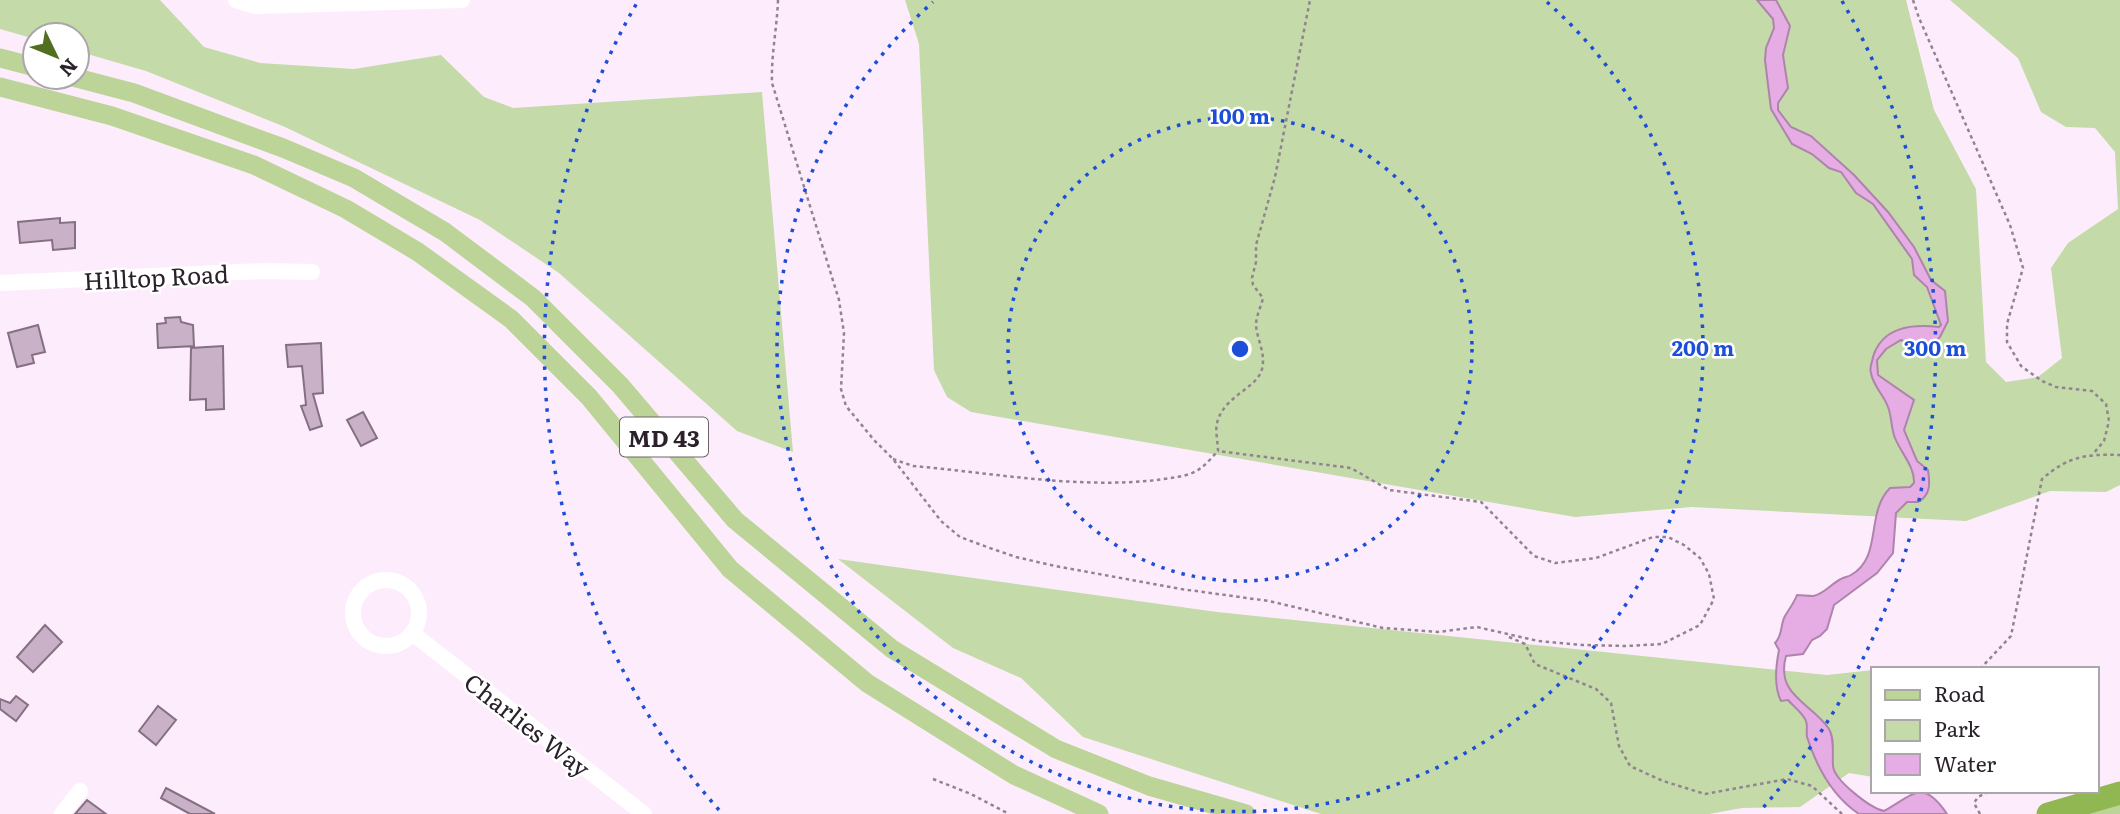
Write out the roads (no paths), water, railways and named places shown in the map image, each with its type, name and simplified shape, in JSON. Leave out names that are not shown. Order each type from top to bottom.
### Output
[{"type":"highway","points":[[2050,814],[2120,793]]},
{"type":"main road","points":[[0,58],[21,63]]},
{"type":"main road","name":"MD 43","points":[[91,82],[134,93],[283,148],[354,178],[445,232],[533,298],[620,385],[736,520],[892,649],[1056,750],[1149,786],[1246,814]]},
{"type":"main road","name":"MD 43","points":[[0,87],[113,116],[254,165],[346,209],[418,252],[510,319],[589,397],[730,569],[867,683],[1014,775],[1099,814]]},
{"type":"main road","points":[[2050,814],[2120,808]]},
{"type":"street","points":[[236,0],[255,6],[462,0]]},
{"type":"street","name":"Hilltop Road","points":[[0,283],[263,271],[312,272]]},
{"type":"street","points":[[380,581],[402,584],[411,592],[419,612],[412,633],[395,645],[374,645],[365,639],[358,631],[353,611],[361,592],[370,584],[380,581]]},
{"type":"street","name":"Charlies Way","points":[[412,633],[644,814]]},
{"type":"street","points":[[62,814],[80,790]]},
{"type":"water","points":[[1757,0],[1776,0],[1790,26],[1783,55],[1788,88],[1778,103],[1778,110],[1791,127],[1811,136],[1854,175],[1888,212],[1914,247],[1931,280],[1945,291],[1948,321],[1933,344],[1915,347],[1901,340],[1886,349],[1877,360],[1878,375],[1914,400],[1904,430],[1917,461],[1928,470],[1927,492],[1918,502],[1907,502],[1896,513],[1893,553],[1877,573],[1834,605],[1827,629],[1812,640],[1803,654],[1786,656],[1786,681],[1797,698],[1829,729],[1835,772],[1854,793],[1884,811],[1910,796],[1923,793],[1931,796],[1947,814],[1859,814],[1849,807],[1833,790],[1821,770],[1807,737],[1805,718],[1788,700],[1781,701],[1777,689],[1779,650],[1775,643],[1785,616],[1797,595],[1817,595],[1861,567],[1871,546],[1882,498],[1890,488],[1910,487],[1914,483],[1910,466],[1894,434],[1888,407],[1870,371],[1877,347],[1883,339],[1899,330],[1941,325],[1927,287],[1914,275],[1912,259],[1873,204],[1856,193],[1841,172],[1829,168],[1812,154],[1792,144],[1771,109],[1765,60],[1766,48],[1774,28],[1773,19]]}]
